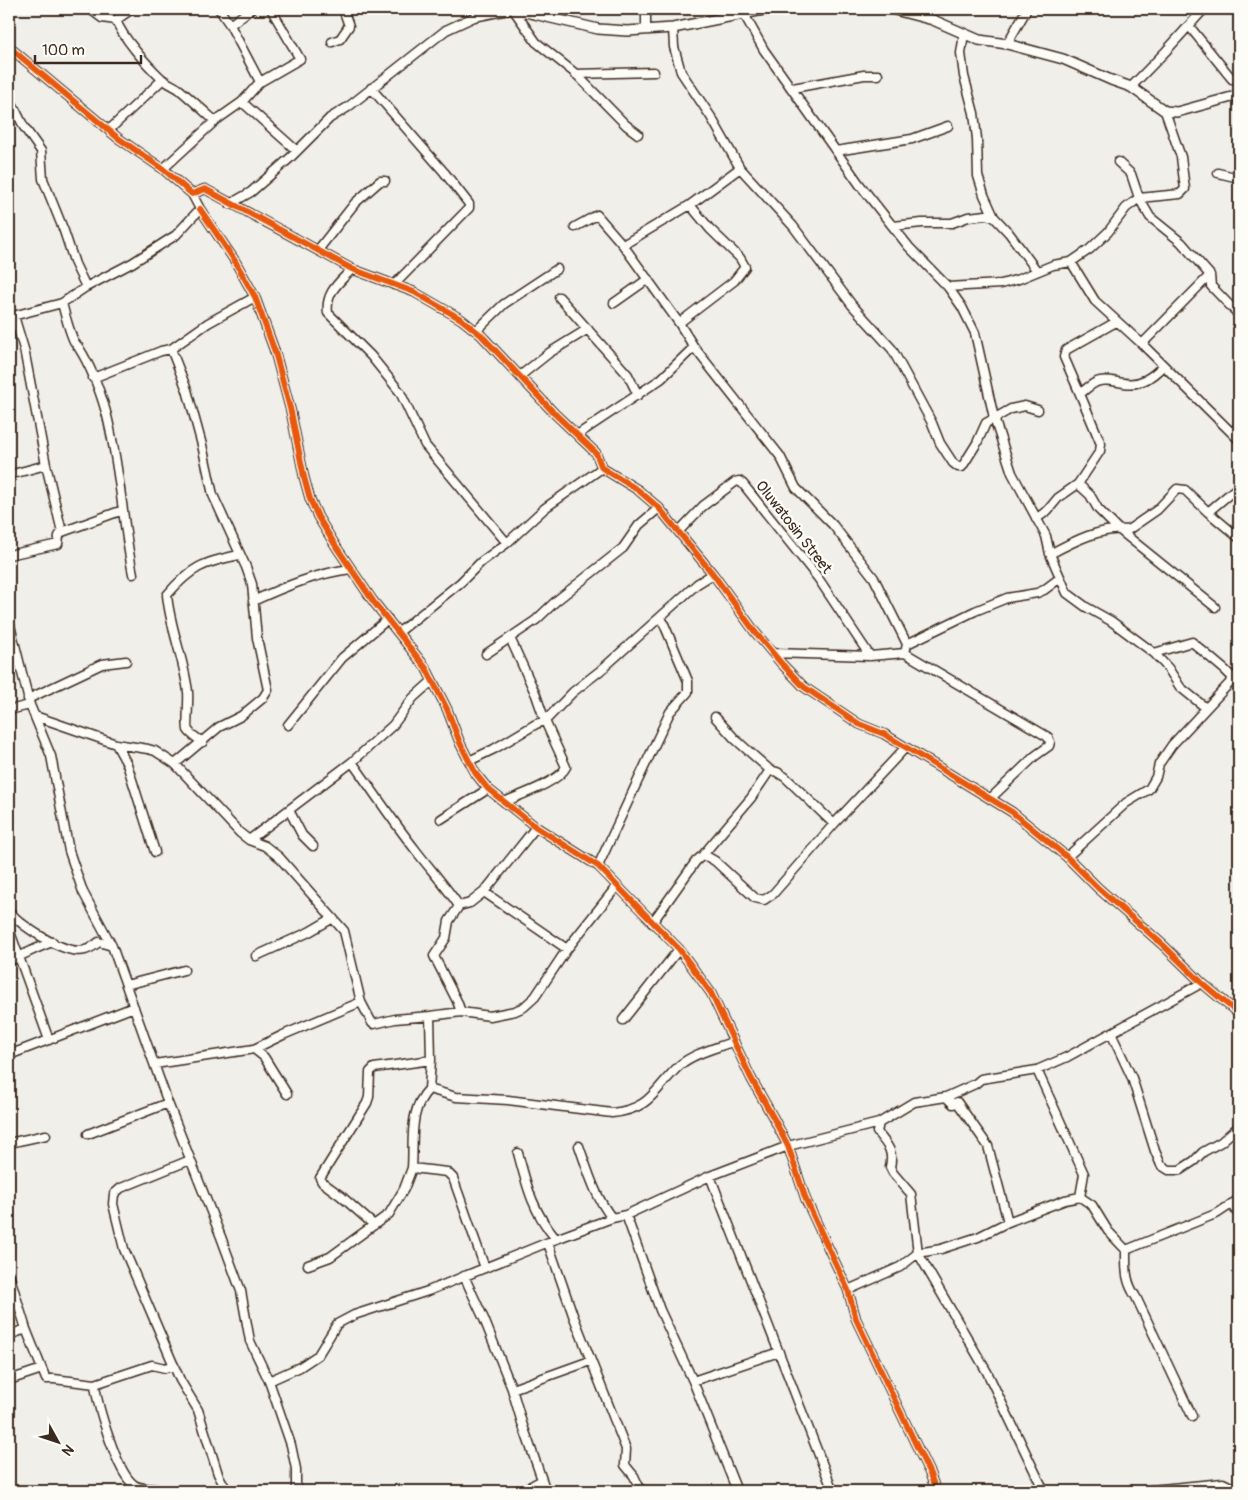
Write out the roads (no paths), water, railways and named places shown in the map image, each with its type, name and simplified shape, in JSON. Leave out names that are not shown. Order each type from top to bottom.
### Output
[{"type":"street","points":[[90,9],[102,18],[116,20],[132,9]]},
{"type":"street","points":[[220,9],[260,82]]},
{"type":"street","points":[[230,26],[251,9]]},
{"type":"street","points":[[162,169],[215,121],[242,102],[260,82],[300,59],[272,9]]},
{"type":"street","points":[[332,42],[340,39],[349,26],[343,9]]},
{"type":"street","points":[[513,9],[536,42],[575,74],[626,125],[638,134]]},
{"type":"street","points":[[230,204],[252,192],[330,118],[348,108],[446,30],[474,17],[513,9],[598,29],[628,31],[673,28],[768,9]]},
{"type":"street","points":[[646,9],[646,29]]},
{"type":"street","points":[[890,9],[933,20],[980,40],[1007,44],[1063,59],[1131,87],[1165,111],[1177,112],[1239,95]]},
{"type":"street","points":[[1007,44],[1027,9]]},
{"type":"street","points":[[1131,87],[1204,9]]},
{"type":"street","points":[[744,14],[764,50],[793,88],[860,185],[962,307],[975,333],[994,418],[1012,473],[1046,536],[1050,554],[1067,593],[1154,653],[1168,668],[1180,687],[1206,708]]},
{"type":"street","points":[[116,20],[124,36],[162,80],[178,89],[215,121]]},
{"type":"street","points":[[1189,26],[1232,79]]},
{"type":"street","points":[[673,28],[674,47],[681,72],[711,117],[740,168],[793,226],[852,305],[892,348],[932,423],[940,443],[953,463],[958,467],[962,467],[977,443],[982,429],[986,423],[994,418],[1011,409],[1025,406],[1038,410]]},
{"type":"street","points":[[964,34],[961,53],[964,76],[974,113],[978,176],[994,217],[1009,233],[1037,271]]},
{"type":"street","points":[[9,47],[109,130],[192,194],[235,261],[255,297],[275,352],[291,412],[310,499],[318,517],[351,569],[426,668],[447,709],[460,743],[476,774],[488,789],[536,827],[598,866],[679,949],[710,993],[751,1078],[788,1146],[806,1200],[848,1290],[856,1318],[930,1474],[936,1491]]},
{"type":"street","points":[[575,74],[654,72]]},
{"type":"street","points":[[793,88],[864,74],[878,75]]},
{"type":"street","points":[[109,130],[162,80]]},
{"type":"street","points":[[371,88],[444,172],[469,204],[470,208],[394,285]]},
{"type":"street","points":[[242,102],[297,150]]},
{"type":"street","points":[[13,105],[24,127],[41,151],[43,179],[75,264],[86,287]]},
{"type":"street","points":[[948,288],[1001,284],[1019,280],[1037,271],[1071,262],[1090,249],[1108,232],[1126,208],[1139,198],[1180,194],[1185,189],[1181,157],[1165,111]]},
{"type":"street","points":[[836,151],[912,139],[948,126]]},
{"type":"street","points":[[1118,162],[1131,174],[1139,198],[1150,217],[1182,242],[1210,276],[1212,286],[1239,315]]},
{"type":"street","points":[[623,245],[690,205],[740,168]]},
{"type":"street","points":[[1218,173],[1239,178]]},
{"type":"street","points":[[318,250],[355,203],[380,181],[385,181]]},
{"type":"street","points":[[192,194],[205,189],[352,268],[414,292],[461,319],[476,330],[596,453],[602,468],[638,490],[659,508],[713,574],[746,621],[804,687],[858,724],[884,734],[1012,812],[1067,857],[1098,888],[1163,945],[1202,983],[1239,1014]]},
{"type":"street","points":[[679,323],[734,281],[745,267],[740,258],[710,229],[690,205]]},
{"type":"street","points":[[62,532],[46,465],[24,349],[12,317],[62,302],[132,263],[176,235],[200,209]]},
{"type":"street","points":[[575,227],[597,215],[623,245],[679,323],[694,348],[780,456],[796,488],[833,525],[874,578],[907,644],[905,653]]},
{"type":"street","points":[[893,226],[922,223],[952,223],[968,217],[986,215],[994,217]]},
{"type":"street","points":[[1071,262],[1096,301],[1239,440]]},
{"type":"street","points":[[352,268],[330,294],[326,303],[328,313],[371,356],[400,392],[425,445],[507,543]]},
{"type":"street","points":[[476,330],[504,304],[557,269]]},
{"type":"street","points":[[1142,344],[1210,276]]},
{"type":"street","points":[[614,303],[648,279]]},
{"type":"street","points":[[560,296],[628,376],[638,395]]},
{"type":"street","points":[[94,378],[161,351],[171,349],[208,322],[255,297]]},
{"type":"street","points":[[62,302],[73,341],[79,348],[94,378],[105,411],[133,574]]},
{"type":"street","points":[[1036,519],[1048,510],[1058,498],[1078,484],[1100,451],[1101,444],[1064,357],[1064,352],[1116,322]]},
{"type":"street","points":[[520,376],[549,353],[588,329]]},
{"type":"street","points":[[577,435],[661,379],[694,348]]},
{"type":"street","points":[[171,349],[187,390],[213,495],[252,584],[257,638],[268,690],[263,698],[241,716],[219,727],[175,764]]},
{"type":"street","points":[[1080,394],[1098,381],[1110,380],[1126,384],[1140,382],[1152,377],[1163,366]]},
{"type":"street","points":[[1232,433],[1239,426]]},
{"type":"street","points":[[9,475],[46,465]]},
{"type":"street","points":[[398,632],[507,543],[545,508],[602,468]]},
{"type":"street","name":"Oluwatosin Street","points":[[679,531],[703,506],[734,482],[739,481],[818,578],[870,656]]},
{"type":"street","points":[[1078,484],[1090,495],[1098,508],[1117,528],[1215,607]]},
{"type":"street","points":[[1208,512],[1239,486]]},
{"type":"street","points":[[1050,554],[1098,533],[1117,528],[1128,530],[1157,510],[1181,488],[1239,538]]},
{"type":"street","points":[[486,654],[536,620],[556,601],[623,548],[639,525],[659,508]]},
{"type":"street","points":[[9,555],[58,544],[59,536],[62,532],[123,510]]},
{"type":"street","points":[[203,742],[191,734],[187,726],[189,702],[186,676],[168,609],[167,595],[185,576],[199,566],[213,560],[239,555]]},
{"type":"street","points":[[254,601],[283,587],[338,570],[351,569]]},
{"type":"street","points":[[469,761],[502,745],[536,724],[545,721],[573,692],[601,670],[698,584],[713,574]]},
{"type":"street","points":[[907,644],[975,611],[1007,598],[1044,590],[1060,578]]},
{"type":"street","points":[[598,866],[670,712],[688,692],[688,681],[661,617]]},
{"type":"street","points":[[288,725],[342,658],[388,619]]},
{"type":"street","points":[[9,621],[29,702],[51,756],[69,851],[83,892],[112,946],[168,1103],[222,1237],[240,1291],[250,1341],[269,1381],[291,1446],[296,1469],[296,1491]]},
{"type":"street","points":[[504,802],[555,779],[564,772],[566,767],[510,638]]},
{"type":"street","points":[[1067,857],[1126,802],[1149,789],[1156,777],[1159,764],[1172,745],[1206,708],[1238,679],[1192,642],[1154,653]]},
{"type":"street","points":[[773,653],[870,656],[905,653],[1048,737],[1049,746],[1035,756],[990,799]]},
{"type":"street","points":[[9,710],[29,702],[102,664],[126,661]]},
{"type":"street","points":[[249,840],[352,762],[393,725],[413,698],[432,681]]},
{"type":"street","points":[[34,716],[116,744],[148,749],[175,764],[240,833],[249,840],[265,846],[279,857],[344,931],[361,1002],[374,1024],[395,1019],[461,1012],[490,1016],[515,1011],[524,1007],[535,997],[567,949],[617,886]]},
{"type":"street","points":[[715,717],[735,739],[770,770],[785,777],[834,824]]},
{"type":"street","points":[[116,744],[128,764],[155,852]]},
{"type":"street","points":[[702,856],[715,861],[756,898],[764,900],[773,894],[834,824],[905,748]]},
{"type":"street","points":[[352,762],[412,846],[430,869],[446,885],[459,906]]},
{"type":"street","points":[[652,923],[702,856],[751,798],[770,770]]},
{"type":"street","points":[[441,819],[488,789]]},
{"type":"street","points":[[289,810],[302,835],[313,846]]},
{"type":"street","points":[[461,1012],[434,956],[446,938],[449,921],[459,906],[470,903],[484,892],[536,827]]},
{"type":"street","points":[[484,892],[567,949]]},
{"type":"street","points":[[9,911],[14,918],[53,942],[76,950],[85,950],[100,942],[112,946]]},
{"type":"street","points":[[256,956],[309,932],[334,918]]},
{"type":"street","points":[[9,929],[49,1040]]},
{"type":"street","points":[[9,961],[39,946],[53,942]]},
{"type":"street","points":[[623,1020],[679,949]]},
{"type":"street","points":[[126,985],[184,970]]},
{"type":"street","points":[[269,1381],[300,1367],[318,1355],[336,1324],[354,1315],[395,1302],[612,1218],[626,1215],[710,1176],[788,1146],[879,1123],[914,1102],[946,1097],[975,1084],[981,1079],[1037,1070],[1067,1057],[1202,983]]},
{"type":"street","points":[[155,1064],[254,1049],[361,1002]]},
{"type":"street","points":[[9,1055],[134,1007]]},
{"type":"street","points":[[308,1265],[330,1257],[389,1214],[404,1189],[412,1168],[414,1116],[420,1100],[429,1089],[431,1060],[430,1016]]},
{"type":"street","points":[[1111,1033],[1132,1078],[1161,1165],[1169,1170],[1180,1170],[1194,1161],[1203,1152],[1221,1142],[1239,1126]]},
{"type":"street","points":[[429,1089],[456,1097],[508,1100],[612,1113],[627,1112],[644,1104],[661,1088],[681,1064],[694,1056],[734,1040]]},
{"type":"street","points":[[254,1049],[264,1057],[287,1094]]},
{"type":"street","points":[[374,1225],[322,1182],[320,1178],[367,1103],[370,1072],[374,1068],[431,1060]]},
{"type":"street","points":[[1037,1070],[1084,1174],[1080,1198]]},
{"type":"street","points":[[946,1097],[953,1104],[957,1102],[988,1146],[1008,1222]]},
{"type":"street","points":[[88,1134],[168,1103]]},
{"type":"street","points":[[879,1123],[877,1132],[890,1148],[892,1158],[890,1167],[911,1194],[918,1253],[987,1372],[1044,1491]]},
{"type":"street","points":[[9,1142],[46,1135]]},
{"type":"street","points":[[579,1146],[595,1192],[603,1207],[612,1218]]},
{"type":"street","points":[[518,1152],[534,1206],[545,1226],[556,1239]]},
{"type":"street","points":[[190,1160],[121,1188],[114,1194],[113,1204],[124,1249],[180,1380],[198,1410],[218,1474],[227,1491]]},
{"type":"street","points":[[412,1168],[447,1172],[452,1178],[485,1268]]},
{"type":"street","points":[[710,1176],[833,1491]]},
{"type":"street","points":[[848,1290],[900,1268],[918,1253],[941,1249],[978,1236],[1064,1200],[1080,1198],[1092,1204],[1108,1231],[1126,1250],[1126,1273],[1129,1287],[1136,1297],[1192,1416]]},
{"type":"street","points":[[1126,1250],[1218,1213],[1239,1199]]},
{"type":"street","points":[[1232,1204],[1239,1215]]},
{"type":"street","points":[[626,1215],[660,1310],[693,1381],[737,1491]]},
{"type":"street","points":[[548,1243],[590,1361],[626,1449],[625,1465],[634,1476],[641,1491]]},
{"type":"street","points":[[9,1274],[26,1329],[46,1379],[95,1384],[152,1365],[165,1368],[174,1365]]},
{"type":"street","points":[[464,1276],[484,1319],[512,1389],[546,1491]]},
{"type":"street","points":[[9,1335],[26,1329]]},
{"type":"street","points":[[693,1381],[779,1352]]},
{"type":"street","points":[[512,1389],[590,1361]]},
{"type":"street","points":[[9,1380],[42,1369]]},
{"type":"street","points":[[95,1384],[102,1419],[122,1469],[131,1483],[136,1486],[155,1489]]},
{"type":"street","points":[[522,1491],[542,1480]]},
{"type":"street","points":[[1150,1491],[1223,1483],[1235,1489],[1235,1491]]}]
